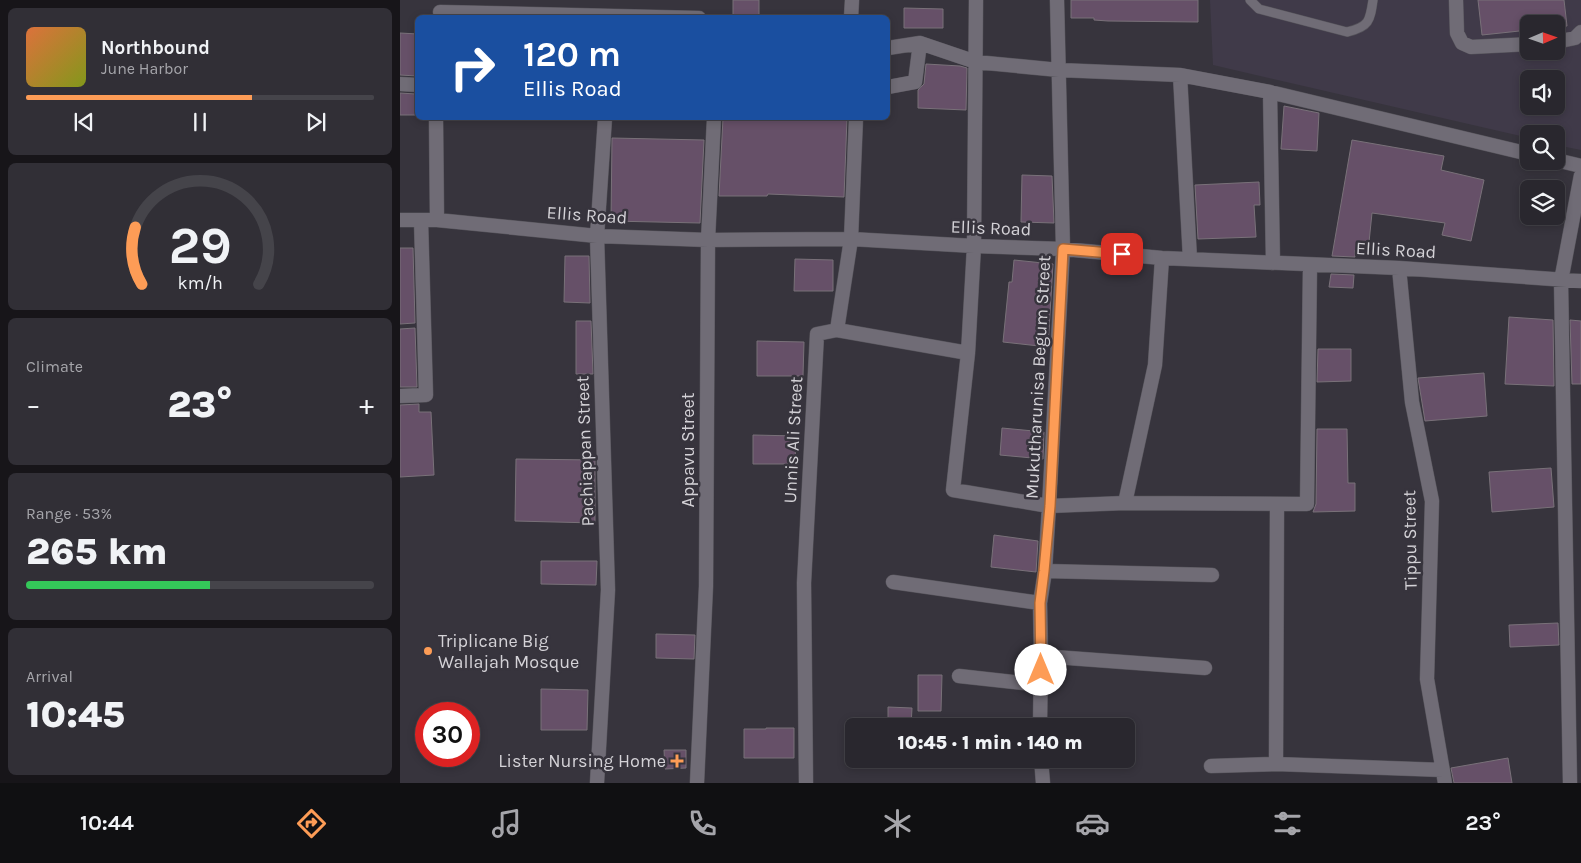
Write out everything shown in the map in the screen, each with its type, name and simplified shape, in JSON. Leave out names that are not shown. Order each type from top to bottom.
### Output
[{"type":"street","points":[[851,15],[852,0]]},
{"type":"street","points":[[976,0],[974,246],[968,353],[953,490],[1050,506],[1124,503],[1307,504],[1310,265]]},
{"type":"street","name":"Mukutharunisa Begum Street","points":[[1040,718],[1042,656],[1040,603],[1050,506],[1063,249],[1057,0]]},
{"type":"street","points":[[1456,0],[1457,33],[1462,43],[1471,47],[1520,44]]},
{"type":"street","points":[[440,10],[602,15]]},
{"type":"street","points":[[1565,40],[1575,38],[1581,32]]},
{"type":"street","points":[[890,87],[915,82],[920,44]]},
{"type":"street","points":[[890,48],[920,44],[976,62],[1058,70],[1180,75],[1270,92],[1520,152]]},
{"type":"street","points":[[1180,75],[1190,259]]},
{"type":"street","points":[[400,84],[415,85]]},
{"type":"street","points":[[1270,92],[1273,263]]},
{"type":"street","points":[[436,120],[437,220]]},
{"type":"street","name":"Pachiappan Street","points":[[597,783],[608,590],[597,236],[605,120]]},
{"type":"street","name":"Appavu Street","points":[[697,783],[706,586],[708,240],[714,120]]},
{"type":"street","points":[[856,120],[851,239],[837,330],[968,353]]},
{"type":"street","points":[[1565,162],[1581,166]]},
{"type":"street","points":[[1570,783],[1561,281],[1581,175]]},
{"type":"street","name":"Ellis Road","points":[[400,220],[437,220],[597,236],[708,240],[851,239],[1063,249],[1162,258],[1399,268],[1581,281]]},
{"type":"street","points":[[400,396],[426,395],[421,220]]},
{"type":"street","points":[[1124,503],[1155,366],[1162,258]]},
{"type":"street","name":"Tippu Street","points":[[1399,268],[1412,402],[1432,501],[1427,679],[1444,776]]},
{"type":"street","name":"Unnis Ali Street","points":[[806,783],[804,583],[817,334],[837,330]]},
{"type":"street","points":[[1276,764],[1277,505]]},
{"type":"street","points":[[1044,571],[1212,575]]},
{"type":"street","points":[[893,582],[1040,603]]},
{"type":"street","points":[[1042,656],[1205,668]]},
{"type":"street","points":[[959,676],[1041,685]]},
{"type":"street","points":[[1211,766],[1276,764],[1444,776]]},
{"type":"street","points":[[1041,768],[1043,783]]},
{"type":"lane","points":[[1250,0],[1259,9],[1347,32],[1361,29],[1370,18],[1373,0]]},
{"type":"shaded area","points":[[1210,0],[1581,0],[1581,150],[1565,147],[1565,125],[1520,125],[1520,136],[1213,65]]},
{"type":"building","points":[[733,0],[759,0],[759,15],[733,15]]},
{"type":"building","points":[[1071,0],[1198,0],[1198,22],[1108,21],[1094,20],[1094,18],[1071,18]]},
{"type":"building","points":[[1478,0],[1564,0],[1567,26],[1565,26],[1565,15],[1520,15],[1520,31],[1482,35]]},
{"type":"building","points":[[904,8],[943,9],[943,28],[904,28]]},
{"type":"building","points":[[400,33],[415,34],[415,76],[400,75]]},
{"type":"building","points":[[926,64],[967,68],[966,110],[918,108],[918,90],[924,84]]},
{"type":"building","points":[[400,93],[415,94],[415,115],[400,115]]},
{"type":"building","points":[[1284,106],[1319,113],[1317,151],[1281,149]]},
{"type":"building","points":[[723,120],[847,120],[844,197],[768,194],[767,196],[719,196]]},
{"type":"building","points":[[612,138],[704,140],[700,223],[611,221]]},
{"type":"building","points":[[1352,140],[1444,156],[1441,170],[1484,180],[1471,241],[1442,235],[1445,223],[1372,213],[1368,252],[1355,250],[1355,257],[1332,256]]},
{"type":"building","points":[[1022,175],[1052,176],[1054,223],[1021,222]]},
{"type":"building","points":[[1259,182],[1260,205],[1254,205],[1256,237],[1198,239],[1195,185]]},
{"type":"building","points":[[400,248],[413,248],[415,323],[400,324]]},
{"type":"building","points":[[565,256],[589,256],[590,303],[564,302]]},
{"type":"building","points":[[795,259],[833,260],[833,291],[794,291]]},
{"type":"building","points":[[1014,260],[1053,264],[1048,347],[1003,342],[1009,282],[1012,282]]},
{"type":"building","points":[[1331,274],[1354,275],[1353,288],[1329,287]]},
{"type":"building","points":[[1509,317],[1553,320],[1554,386],[1505,384]]},
{"type":"building","points":[[1570,320],[1581,321],[1581,384],[1572,384]]},
{"type":"building","points":[[576,321],[591,321],[593,374],[576,374]]},
{"type":"building","points":[[415,328],[417,387],[400,387],[400,329]]},
{"type":"building","points":[[757,341],[804,342],[803,376],[757,376]]},
{"type":"building","points":[[1318,349],[1351,349],[1351,381],[1317,382]]},
{"type":"building","points":[[1484,373],[1487,416],[1425,421],[1418,378]]},
{"type":"building","points":[[419,404],[419,412],[431,412],[434,475],[400,477],[400,405]]},
{"type":"building","points":[[1002,428],[1044,432],[1043,459],[1000,455]]},
{"type":"building","points":[[1317,429],[1347,429],[1348,483],[1355,483],[1355,511],[1313,512],[1316,504]]},
{"type":"building","points":[[753,435],[796,436],[795,464],[753,464]]},
{"type":"building","points":[[516,459],[595,460],[595,523],[515,521]]},
{"type":"building","points":[[1551,468],[1554,507],[1492,512],[1489,472]]},
{"type":"building","points":[[994,535],[1038,541],[1036,572],[991,567]]},
{"type":"building","points":[[541,561],[597,561],[596,585],[541,584]]},
{"type":"building","points":[[1558,623],[1559,645],[1510,647],[1509,625]]},
{"type":"building","points":[[656,634],[695,635],[694,659],[656,658]]},
{"type":"building","points":[[918,675],[942,675],[941,711],[918,711]]},
{"type":"building","points":[[541,689],[588,690],[587,730],[541,730]]},
{"type":"building","points":[[888,707],[912,708],[911,718],[888,718]]},
{"type":"building","points":[[794,728],[794,758],[744,758],[744,729]]},
{"type":"building","points":[[664,750],[686,750],[686,768],[665,769]]},
{"type":"building","points":[[1508,758],[1512,783],[1454,783],[1451,768]]},
{"type":"place","name":"Triplicane Big Wallajah Mosque","points":[[428,651]]},
{"type":"place","name":"Lister Nursing Home","points":[[677,761]]},
{"type":"route","points":[[1041,670],[1040,603],[1050,506],[1063,249],[1122,254]]}]
